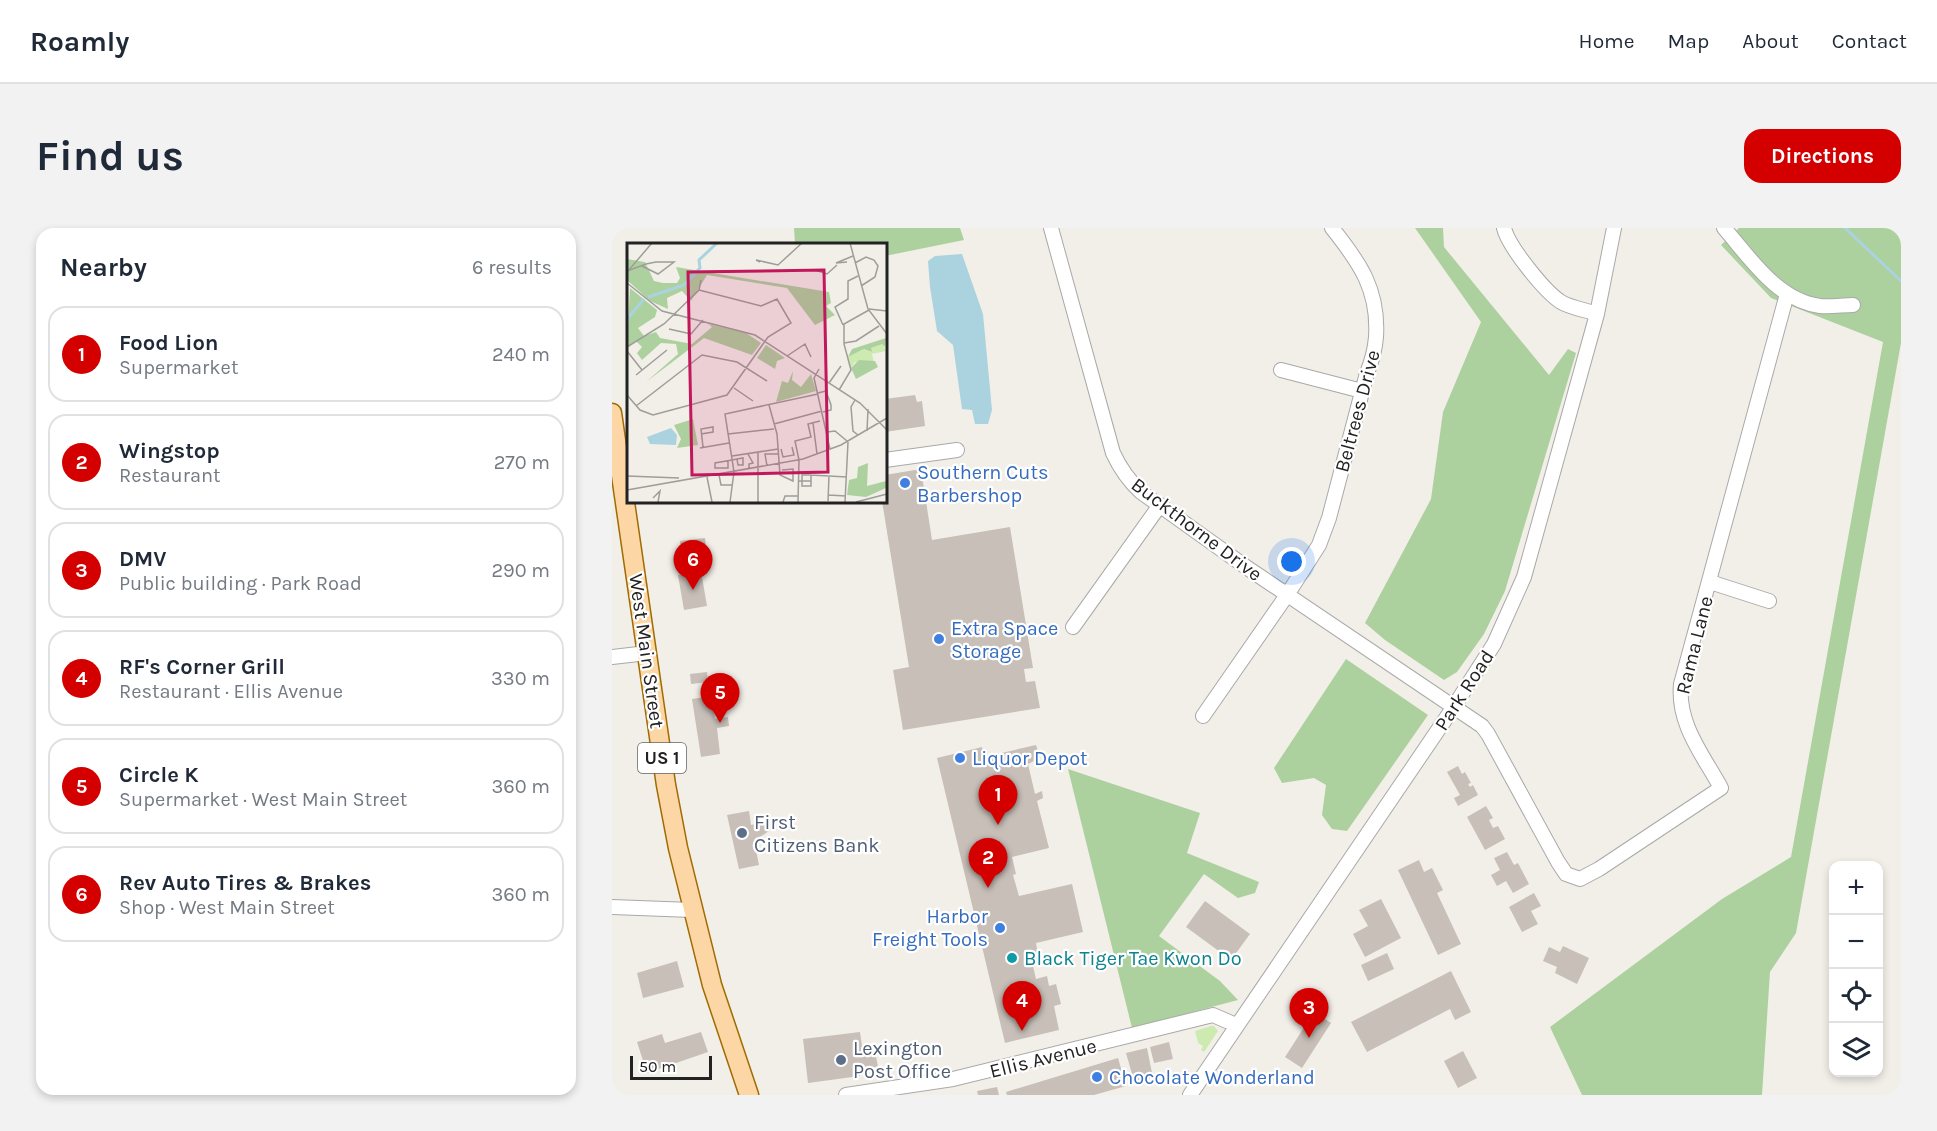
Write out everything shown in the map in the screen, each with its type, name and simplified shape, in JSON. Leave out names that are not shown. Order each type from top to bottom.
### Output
[{"type":"main road","name":"West Main Street","points":[[612,413],[622,497],[666,786],[692,910],[719,1008],[749,1095]]},
{"type":"street","name":"Buckthorne Drive","points":[[1051,228],[1113,453],[1132,484],[1287,595],[1453,708]]},
{"type":"street","name":"Beltrees Drive","points":[[1203,716],[1287,595],[1318,545],[1326,528],[1371,363],[1375,343],[1376,305],[1363,272],[1332,228]]},
{"type":"street","points":[[1504,228],[1511,245],[1548,291],[1564,304],[1598,314]]},
{"type":"street","name":"Park Road","points":[[1190,1095],[1494,644],[1524,577],[1598,314],[1614,228]]},
{"type":"street","points":[[1724,228],[1755,264],[1787,294],[1820,306],[1853,305]]},
{"type":"street","name":"Rama Lane","points":[[1453,708],[1473,720],[1488,734],[1566,874],[1580,879],[1721,789],[1685,725],[1680,705],[1681,684],[1787,294]]},
{"type":"street","points":[[1281,370],[1362,391]]},
{"type":"street","points":[[886,460],[957,450]]},
{"type":"street","points":[[1073,627],[1160,505]]},
{"type":"street","points":[[1710,582],[1769,601]]},
{"type":"street","points":[[612,657],[647,653]]},
{"type":"street","points":[[612,907],[692,910]]},
{"type":"street","name":"Ellis Avenue","points":[[846,1095],[946,1080],[1213,1016],[1236,1025]]},
{"type":"green space","points":[[794,228],[960,228],[964,240],[886,256],[886,243],[795,243]]},
{"type":"green space","points":[[1415,228],[1443,228],[1444,247],[1549,375],[1568,349],[1576,353],[1505,591],[1484,634],[1457,672],[1444,680],[1385,640],[1365,623],[1431,499],[1443,412],[1481,322]]},
{"type":"green space","points":[[1739,228],[1901,228],[1901,343],[1796,933],[1770,972],[1762,1095],[1582,1095],[1550,1027],[1722,899],[1791,857],[1883,342],[1771,298],[1721,245]]},
{"type":"green space","points":[[1346,659],[1428,715],[1347,831],[1332,829],[1322,815],[1326,785],[1314,778],[1282,783],[1274,768]]},
{"type":"green space","points":[[1068,769],[1200,813],[1187,853],[1259,882],[1255,893],[1238,898],[1204,874],[1159,936],[1220,981],[1238,1000],[1132,1028]]},
{"type":"green space","points":[[1211,1026],[1218,1031],[1204,1052],[1201,1050],[1203,1046],[1198,1043],[1195,1031]]},
{"type":"water","points":[[962,254],[983,314],[992,410],[988,424],[975,424],[972,410],[962,409],[953,345],[937,331],[930,287],[928,261],[935,256]]},
{"type":"building","points":[[915,395],[917,402],[922,401],[925,426],[886,432],[886,399]]},
{"type":"building","points":[[921,469],[932,540],[1010,527],[1033,668],[1024,669],[1026,682],[1035,681],[1040,708],[903,730],[893,670],[909,667],[882,502],[886,502],[886,475]]},
{"type":"building","points":[[705,538],[706,548],[681,551],[680,541]]},
{"type":"building","points":[[701,571],[707,606],[684,610],[678,575]]},
{"type":"building","points":[[707,672],[708,682],[691,684],[690,674]]},
{"type":"building","points":[[712,696],[715,719],[728,717],[729,726],[717,728],[720,754],[701,757],[692,699]]},
{"type":"building","points":[[1036,745],[1040,758],[1028,764],[1035,794],[1042,791],[1043,798],[1037,801],[1049,848],[1012,857],[1016,874],[1013,875],[1019,896],[1072,884],[1083,932],[1036,943],[1039,960],[1032,962],[1036,979],[1047,976],[1049,986],[1056,984],[1061,1004],[1054,1006],[1059,1030],[1005,1043],[937,758],[982,747],[984,757]]},
{"type":"building","points":[[1458,766],[1462,774],[1465,772],[1471,783],[1468,784],[1470,787],[1473,785],[1478,795],[1458,806],[1454,798],[1460,795],[1447,772]]},
{"type":"building","points":[[1486,806],[1493,818],[1489,820],[1493,828],[1498,826],[1505,839],[1485,850],[1467,817]]},
{"type":"building","name":"First Citizens Bank","points":[[749,811],[751,825],[760,823],[769,817],[772,829],[754,841],[759,865],[739,869],[727,815]]},
{"type":"building","points":[[1507,852],[1514,865],[1518,863],[1529,884],[1513,893],[1506,881],[1497,886],[1491,875],[1500,870],[1494,858]]},
{"type":"building","points":[[1419,860],[1424,872],[1432,868],[1443,890],[1437,893],[1461,944],[1438,955],[1398,870]]},
{"type":"building","points":[[1534,893],[1541,906],[1531,911],[1538,924],[1522,932],[1509,907]]},
{"type":"building","points":[[1381,899],[1401,938],[1365,957],[1353,934],[1368,926],[1359,910]]},
{"type":"building","points":[[1205,901],[1250,934],[1231,960],[1186,927]]},
{"type":"building","points":[[1563,946],[1589,958],[1577,984],[1555,973],[1557,967],[1543,961],[1549,947],[1560,952]]},
{"type":"building","points":[[1387,953],[1394,969],[1368,981],[1361,965]]},
{"type":"building","points":[[677,961],[684,987],[643,998],[637,973]]},
{"type":"building","points":[[1451,971],[1471,1012],[1455,1020],[1450,1009],[1367,1052],[1351,1022]]},
{"type":"building","points":[[1314,1012],[1331,1023],[1302,1068],[1285,1057]]},
{"type":"building","points":[[701,1032],[708,1052],[647,1073],[637,1042],[662,1034],[665,1043]]},
{"type":"building","name":"Lexington Post Office","points":[[860,1032],[863,1053],[875,1051],[878,1067],[859,1069],[860,1076],[808,1083],[803,1039]]},
{"type":"building","points":[[1169,1042],[1173,1059],[1154,1063],[1150,1047]]},
{"type":"building","points":[[1147,1048],[1153,1078],[1134,1081],[1126,1053]]},
{"type":"building","points":[[1463,1051],[1477,1078],[1458,1088],[1444,1061]]},
{"type":"building","points":[[1118,1058],[1126,1086],[1094,1095],[1007,1095],[1006,1092]]},
{"type":"building","points":[[997,1087],[999,1095],[978,1095],[977,1091]]},
{"type":"waterway","points":[[1845,228],[1901,281]]},
{"type":"place","name":"Southern Cuts Barbershop","points":[[905,483]]},
{"type":"place","name":"Rev Auto Tires & Brakes","points":[[693,590]]},
{"type":"place","name":"Extra Space Storage","points":[[939,639]]},
{"type":"place","name":"Circle K","points":[[720,723]]},
{"type":"place","name":"Liquor Depot","points":[[960,758]]},
{"type":"place","name":"Food Lion","points":[[998,825]]},
{"type":"place","name":"First Citizens Bank","points":[[742,833]]},
{"type":"place","name":"Wingstop","points":[[988,888]]},
{"type":"place","name":"Harbor Freight Tools","points":[[1000,928]]},
{"type":"place","name":"Black Tiger Tae Kwon Do","points":[[1012,958]]},
{"type":"place","name":"RF's Corner Grill","points":[[1022,1031]]},
{"type":"place","name":"DMV","points":[[1309,1038]]},
{"type":"place","name":"Lexington Post Office","points":[[841,1060]]},
{"type":"place","name":"Chocolate Wonderland","points":[[1097,1077]]}]
